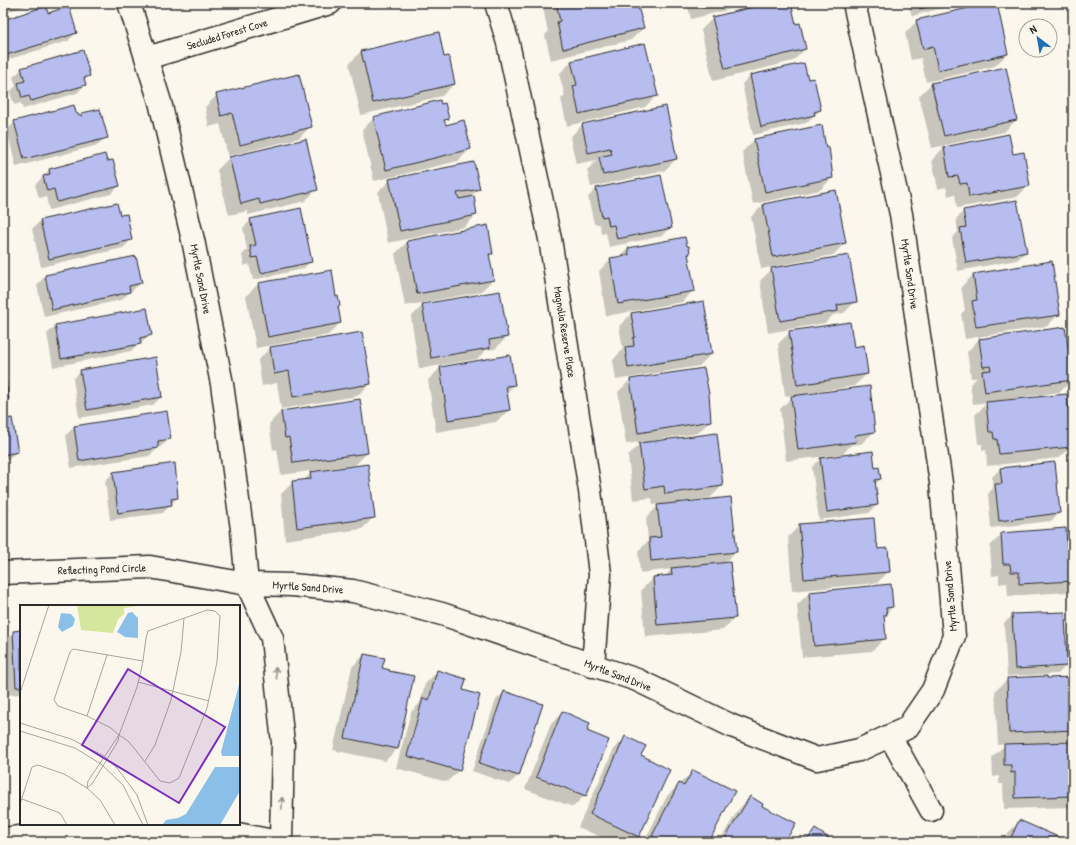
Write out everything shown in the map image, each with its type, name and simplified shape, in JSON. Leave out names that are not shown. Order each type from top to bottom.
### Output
[{"type":"street","name":"Myrtle Sand Drive","points":[[129,3],[160,102],[193,240],[222,384],[242,529],[247,584],[272,638],[284,743],[281,842]]},
{"type":"street","name":"Secluded Forest Cove","points":[[147,58],[330,3]]},
{"type":"street","name":"Magnolia Reserve Place","points":[[496,3],[508,43],[550,239],[590,491],[600,574],[593,666]]},
{"type":"street","name":"Myrtle Sand Drive","points":[[247,584],[292,585],[353,590],[442,614],[637,680],[732,726],[816,759],[859,750],[908,728],[932,690],[954,636],[941,483],[901,214],[854,3]]},
{"type":"street","name":"Reflecting Pond Circle","points":[[3,573],[150,567],[247,584]]},
{"type":"street","name":"Myrtle Sand Drive","points":[[240,606],[247,584]]},
{"type":"street","points":[[890,736],[931,810]]},
{"type":"street","points":[[3,839],[112,826],[233,833],[278,842]]},
{"type":"building","points":[[556,3],[637,3],[644,28],[563,49],[557,22],[560,21]]},
{"type":"building","points":[[702,3],[722,3],[703,8]]},
{"type":"building","points":[[770,3],[791,3],[796,24],[800,23],[806,49],[725,69],[712,17]]},
{"type":"building","points":[[918,3],[942,3],[920,9]]},
{"type":"building","points":[[990,3],[997,3],[1008,54],[938,70],[933,46],[923,49],[916,20]]},
{"type":"building","points":[[46,6],[48,13],[69,6],[77,33],[3,56],[3,20]]},
{"type":"building","points":[[439,32],[444,57],[449,56],[455,84],[373,103],[361,51]]},
{"type":"building","points":[[645,43],[658,96],[579,114],[573,86],[577,85],[571,61]]},
{"type":"building","points":[[83,50],[90,76],[84,78],[86,85],[31,101],[29,96],[22,98],[18,83],[25,81],[21,68]]},
{"type":"building","points":[[804,63],[808,79],[814,78],[821,110],[814,112],[815,115],[761,127],[750,75]]},
{"type":"building","points":[[1006,67],[1017,120],[944,136],[931,83]]},
{"type":"building","points":[[299,74],[312,127],[240,145],[232,113],[221,116],[216,94]]},
{"type":"building","points":[[440,100],[441,104],[445,103],[449,119],[444,120],[446,125],[464,120],[471,149],[386,170],[373,117]]},
{"type":"building","points":[[74,105],[76,113],[82,116],[82,113],[100,109],[108,138],[24,159],[14,121]]},
{"type":"building","points":[[666,106],[677,159],[603,175],[599,157],[612,154],[610,148],[588,153],[582,124]]},
{"type":"building","points":[[822,125],[826,148],[829,147],[833,178],[765,192],[754,139]]},
{"type":"building","points":[[1009,134],[1013,154],[1024,152],[1030,186],[969,197],[967,183],[960,184],[958,176],[949,177],[944,147]]},
{"type":"building","points":[[306,139],[318,190],[260,204],[259,199],[241,204],[229,157]]},
{"type":"building","points":[[105,154],[107,161],[113,160],[120,186],[57,202],[54,189],[47,191],[43,176],[50,174],[49,169]]},
{"type":"building","points":[[474,162],[480,189],[457,193],[459,199],[474,196],[477,215],[400,231],[389,179]]},
{"type":"building","points":[[661,175],[672,228],[617,239],[614,225],[609,226],[607,216],[602,217],[596,188]]},
{"type":"building","points":[[836,190],[846,243],[773,257],[763,204]]},
{"type":"building","points":[[1017,200],[1027,252],[966,263],[960,228],[966,227],[963,210]]},
{"type":"building","points":[[117,203],[120,215],[127,214],[132,240],[49,259],[40,220]]},
{"type":"building","points":[[301,208],[312,262],[261,273],[257,257],[252,258],[250,246],[256,245],[250,219]]},
{"type":"building","points":[[488,225],[493,254],[489,254],[494,280],[417,294],[407,241]]},
{"type":"building","points":[[685,237],[687,246],[689,246],[690,254],[688,254],[695,291],[618,304],[610,258],[629,255],[628,248]]},
{"type":"building","points":[[849,255],[857,302],[837,305],[838,311],[780,321],[771,268]]},
{"type":"building","points":[[136,256],[142,283],[129,286],[130,292],[52,310],[45,275]]},
{"type":"building","points":[[1052,261],[1060,315],[976,327],[972,301],[977,300],[973,274]]},
{"type":"building","points":[[332,270],[336,297],[338,296],[340,306],[338,306],[341,323],[268,337],[258,283]]},
{"type":"building","points":[[500,291],[508,337],[489,340],[490,348],[431,358],[422,304]]},
{"type":"building","points":[[704,301],[712,354],[628,368],[625,347],[634,346],[633,338],[635,337],[631,313]]},
{"type":"building","points":[[147,308],[152,335],[140,338],[141,344],[61,359],[55,325]]},
{"type":"building","points":[[850,322],[854,347],[864,345],[868,374],[797,385],[789,331]]},
{"type":"building","points":[[1065,327],[1073,380],[985,392],[982,371],[991,370],[990,366],[983,367],[979,339]]},
{"type":"building","points":[[362,332],[371,384],[293,397],[289,371],[274,374],[270,347]]},
{"type":"building","points":[[510,355],[515,385],[506,386],[510,410],[448,420],[440,367]]},
{"type":"building","points":[[156,357],[162,397],[87,410],[80,370]]},
{"type":"building","points":[[3,367],[9,399],[3,400]]},
{"type":"building","points":[[704,368],[709,394],[711,421],[638,433],[630,379]]},
{"type":"building","points":[[870,386],[875,432],[855,435],[856,442],[798,450],[791,396]]},
{"type":"building","points":[[1067,394],[1072,447],[999,454],[997,439],[994,439],[993,432],[989,432],[986,402]]},
{"type":"building","points":[[360,399],[368,453],[293,463],[289,437],[285,438],[281,411]]},
{"type":"building","points":[[167,411],[171,439],[158,441],[158,448],[79,461],[74,426]]},
{"type":"building","points":[[12,418],[18,452],[3,455],[3,419]]},
{"type":"building","points":[[717,433],[723,486],[665,494],[664,486],[645,489],[639,443]]},
{"type":"building","points":[[873,451],[875,468],[879,467],[881,479],[875,480],[878,505],[827,512],[820,458]]},
{"type":"building","points":[[1055,462],[1060,513],[999,521],[995,484],[1002,484],[1000,468]]},
{"type":"building","points":[[175,463],[178,498],[171,499],[172,505],[118,513],[113,472]]},
{"type":"building","points":[[368,464],[375,518],[297,528],[292,481],[311,479],[310,472]]},
{"type":"building","points":[[3,480],[8,509],[3,510]]},
{"type":"building","points":[[731,497],[737,552],[651,561],[649,538],[661,537],[657,505]]},
{"type":"building","points":[[874,518],[878,549],[888,548],[890,572],[804,579],[799,524]]},
{"type":"building","points":[[1066,528],[1067,548],[1073,548],[1073,581],[1019,584],[1019,572],[1011,572],[1010,564],[1003,564],[1001,533]]},
{"type":"building","points":[[730,562],[736,618],[657,625],[653,577],[672,575],[671,568]]},
{"type":"building","points":[[891,584],[893,607],[886,608],[887,615],[884,615],[886,639],[814,646],[809,592]]},
{"type":"building","points":[[1065,612],[1067,666],[1015,669],[1012,614]]},
{"type":"building","points":[[20,630],[20,687],[16,687],[13,631]]},
{"type":"building","points":[[364,654],[385,658],[382,668],[390,670],[389,671],[414,676],[398,749],[345,738]]},
{"type":"building","points":[[437,670],[466,679],[463,690],[480,695],[460,771],[407,756],[423,698],[429,700]]},
{"type":"building","points":[[3,673],[6,708],[3,709]]},
{"type":"building","points":[[1047,676],[1047,678],[1073,677],[1073,730],[1009,733],[1007,678]]},
{"type":"building","points":[[504,691],[543,704],[519,776],[479,763]]},
{"type":"building","points":[[562,711],[590,723],[587,731],[609,740],[586,796],[536,777]]},
{"type":"building","points":[[625,736],[646,746],[641,755],[670,770],[639,837],[590,814]]},
{"type":"building","points":[[1073,742],[1073,796],[1015,798],[1015,772],[1011,773],[1011,765],[1004,765],[1004,744]]},
{"type":"building","points":[[693,770],[735,791],[709,842],[663,842],[652,836],[679,783],[684,786]]},
{"type":"building","points":[[750,796],[763,804],[762,806],[796,823],[785,842],[723,842]]},
{"type":"building","points":[[1019,820],[1070,842],[1009,842]]},
{"type":"building","points":[[815,829],[835,842],[806,842]]}]
